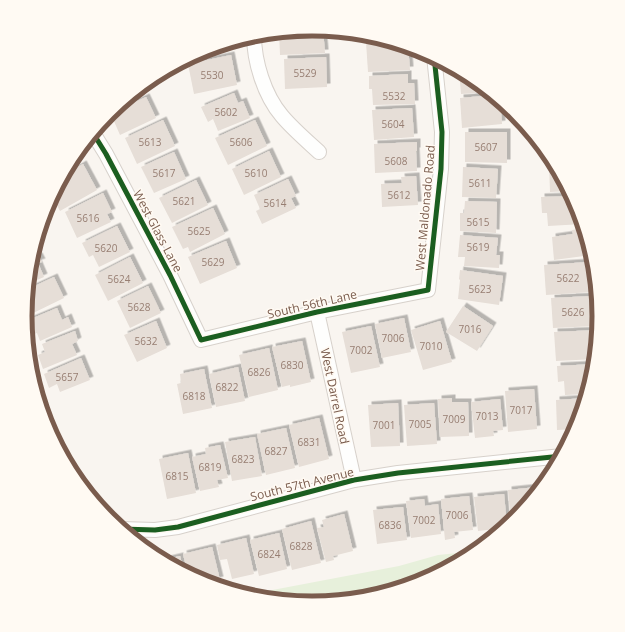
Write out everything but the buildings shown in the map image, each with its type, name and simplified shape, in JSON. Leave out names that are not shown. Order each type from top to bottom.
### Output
[{"type":"street","points":[[254,42],[261,77],[271,99],[282,115],[319,152]]},
{"type":"street","name":"West Maldonado Road","points":[[428,290],[441,169],[442,132],[435,63]]},
{"type":"street","name":"West Glass Lane","points":[[96,138],[163,262],[201,340]]},
{"type":"street","name":"South 56th Lane","points":[[201,340],[317,312],[428,290]]},
{"type":"street","name":"West Darrel Road","points":[[317,312],[354,480]]},
{"type":"street","name":"South 57th Avenue","points":[[131,529],[155,530],[178,527],[354,480],[398,473],[555,457]]},
{"type":"green space","points":[[463,552],[437,568],[403,582],[367,591],[331,596],[294,596],[263,592],[399,566],[438,555]]},
{"type":"cycle path","points":[[96,138],[170,275],[201,340],[317,312],[428,290],[441,169],[442,132],[435,63]]},
{"type":"cycle path","points":[[131,529],[155,530],[178,527],[354,480],[398,473],[555,457]]}]
